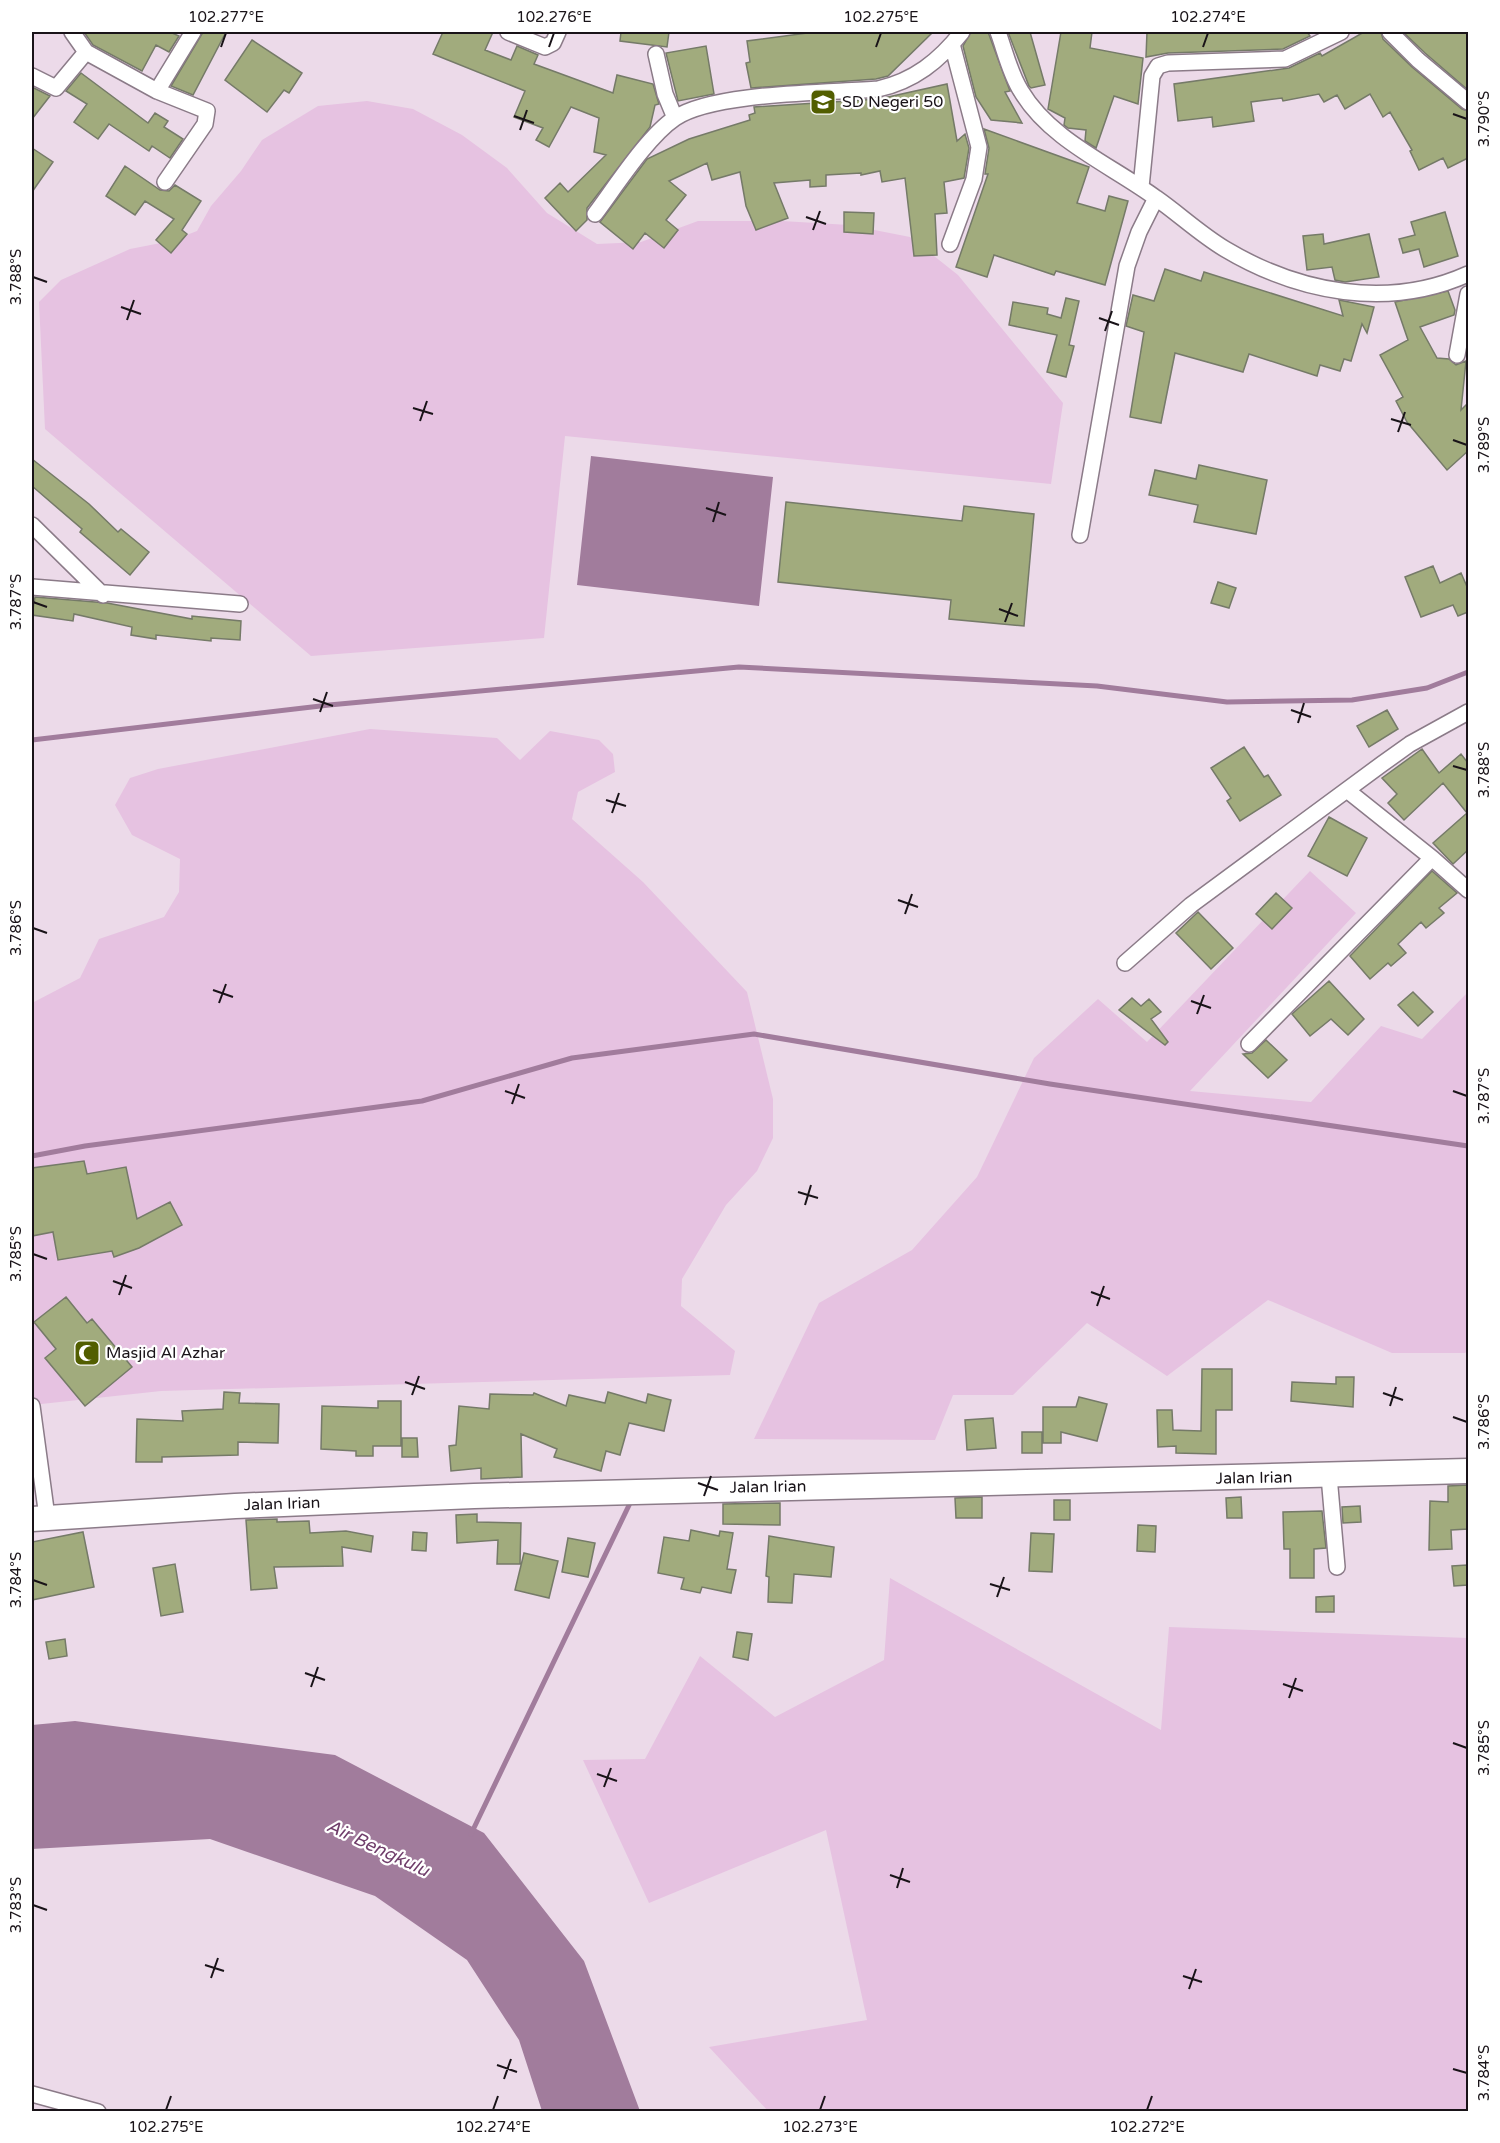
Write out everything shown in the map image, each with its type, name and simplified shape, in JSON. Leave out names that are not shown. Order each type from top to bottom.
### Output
[{"type":"main road","name":"Jalan Irian","points":[[39,1518],[498,1495],[1468,1471]]},
{"type":"street","points":[[72,32],[86,52],[157,91],[202,107],[208,113],[205,124],[165,182]]},
{"type":"street","points":[[157,91],[193,32]]},
{"type":"street","points":[[508,32],[545,47],[553,43],[558,32]]},
{"type":"street","points":[[595,213],[656,135],[675,118],[718,102],[878,89],[898,84],[922,72],[962,32]]},
{"type":"street","points":[[998,32],[1020,90],[1040,114],[1086,152],[1141,187],[1233,254],[1285,279],[1310,286],[1359,294],[1386,294],[1438,286],[1468,274]]},
{"type":"street","points":[[1141,187],[1152,76],[1158,66],[1168,63],[1285,59],[1341,32]]},
{"type":"street","points":[[1390,32],[1430,71],[1468,102]]},
{"type":"street","points":[[950,244],[974,179],[979,147],[952,44]]},
{"type":"street","points":[[32,76],[56,88],[86,52]]},
{"type":"street","points":[[656,54],[665,94],[675,118]]},
{"type":"street","points":[[1080,535],[1127,266],[1139,232],[1156,198]]},
{"type":"street","points":[[1457,355],[1468,294]]},
{"type":"street","points":[[32,525],[103,595]]},
{"type":"street","points":[[32,587],[103,595],[240,604]]},
{"type":"street","points":[[1125,963],[1191,905],[1410,744],[1466,719]]},
{"type":"street","points":[[1348,791],[1468,890]]},
{"type":"street","points":[[1250,1044],[1432,858]]},
{"type":"street","points":[[32,1407],[39,1518]]},
{"type":"street","points":[[1329,1476],[1337,1567]]},
{"type":"street","points":[[32,2094],[98,2112]]},
{"type":"shaded area","points":[[367,101],[413,109],[462,135],[507,168],[547,213],[597,244],[641,242],[698,221],[782,221],[849,225],[910,237],[958,275],[1063,403],[1051,484],[565,436],[544,638],[311,656],[45,429],[39,302],[61,280],[130,249],[171,241],[197,231],[211,206],[241,171],[262,140],[318,106]]},
{"type":"shaded area","points":[[370,729],[497,738],[520,760],[550,731],[599,740],[613,754],[615,772],[578,792],[572,819],[643,882],[747,992],[773,1099],[773,1138],[757,1171],[726,1205],[682,1279],[681,1306],[735,1351],[730,1375],[161,1391],[32,1405],[32,1003],[80,978],[99,939],[164,917],[179,892],[180,859],[132,835],[115,805],[130,778],[158,769]]},
{"type":"shaded area","points":[[1310,871],[1356,913],[1190,1091],[1311,1102],[1381,1026],[1422,1039],[1468,992],[1468,1350],[1465,1353],[1392,1353],[1268,1300],[1167,1376],[1087,1323],[1013,1395],[953,1395],[935,1440],[754,1439],[819,1303],[912,1250],[977,1177],[1034,1058],[1098,999],[1147,1042]]},
{"type":"shaded area","points":[[890,1578],[1161,1730],[1169,1627],[1468,1638],[1468,2111],[768,2111],[709,2047],[867,2020],[826,1830],[649,1903],[583,1760],[645,1759],[700,1656],[775,1717],[884,1660]]},
{"type":"water","points":[[591,456],[773,477],[759,606],[577,585]]},
{"type":"water","name":"Air Bengkulu","points":[[75,1721],[335,1755],[484,1833],[584,1961],[640,2111],[542,2111],[519,2040],[467,1960],[375,1896],[210,1839],[32,1849],[32,1725]]},
{"type":"building","points":[[84,32],[170,32],[179,36],[169,52],[156,45],[142,71],[93,45]]},
{"type":"building","points":[[203,32],[226,32],[193,95],[171,86]]},
{"type":"building","points":[[443,32],[493,32],[485,50],[511,60],[517,46],[538,55],[534,64],[613,93],[617,75],[653,84],[659,104],[655,105],[650,127],[587,208],[587,220],[576,231],[545,198],[560,183],[568,192],[606,155],[594,152],[599,118],[571,107],[549,147],[536,140],[543,128],[514,117],[525,91],[433,54]]},
{"type":"building","points":[[621,32],[669,32],[667,47],[620,41]]},
{"type":"building","points":[[815,32],[933,32],[888,76],[876,79],[751,88],[746,63],[750,62],[747,41]]},
{"type":"building","points":[[971,32],[988,32],[1010,91],[1005,92],[1022,123],[991,120],[976,97],[963,46]]},
{"type":"building","points":[[1008,32],[1030,32],[1045,85],[1031,88],[1029,86]]},
{"type":"building","points":[[1061,32],[1092,32],[1090,48],[1143,58],[1138,104],[1114,96],[1096,148],[1085,141],[1086,130],[1068,128],[1064,125],[1065,118],[1048,109]]},
{"type":"building","points":[[1147,32],[1307,32],[1310,36],[1283,49],[1168,53],[1146,57]]},
{"type":"building","points":[[1364,32],[1381,32],[1383,39],[1412,67],[1462,109],[1468,111],[1468,158],[1448,168],[1443,158],[1419,170],[1410,151],[1412,150],[1390,112],[1383,117],[1370,94],[1345,109],[1337,95],[1324,102],[1319,94],[1283,101],[1282,98],[1251,102],[1254,121],[1213,127],[1212,117],[1178,121],[1174,84],[1289,68],[1320,53],[1322,56]]},
{"type":"building","points":[[1403,32],[1468,32],[1468,90],[1425,53]]},
{"type":"building","points":[[252,40],[302,73],[289,93],[284,90],[267,112],[225,80]]},
{"type":"building","points":[[706,46],[714,94],[678,101],[666,53]]},
{"type":"building","points":[[81,73],[148,123],[155,113],[168,121],[164,127],[183,139],[170,158],[152,146],[149,151],[109,124],[98,139],[74,122],[87,104],[66,91]]},
{"type":"building","points":[[947,84],[957,141],[965,134],[969,148],[964,178],[944,182],[947,213],[935,214],[937,255],[914,256],[905,178],[882,182],[880,171],[861,175],[861,173],[826,175],[826,186],[810,187],[810,180],[774,183],[788,218],[756,230],[746,206],[740,172],[712,180],[707,163],[669,181],[686,195],[666,220],[678,230],[664,248],[645,233],[633,249],[600,222],[647,159],[689,139],[750,120],[749,115],[755,113],[754,107],[879,99]]},
{"type":"building","points":[[32,87],[50,96],[32,119]]},
{"type":"building","points":[[984,129],[1089,167],[1077,203],[1105,211],[1109,196],[1128,201],[1105,285],[1056,271],[1054,275],[994,255],[987,277],[956,267],[988,174],[985,174],[989,148]]},
{"type":"building","points":[[32,148],[53,162],[32,192]]},
{"type":"building","points":[[125,166],[160,190],[169,191],[175,185],[201,201],[182,230],[187,234],[171,253],[156,240],[174,219],[145,201],[135,215],[106,196]]},
{"type":"building","points":[[844,212],[874,213],[873,234],[844,232]]},
{"type":"building","points":[[1445,212],[1458,256],[1424,267],[1419,249],[1403,253],[1399,239],[1415,235],[1411,222]]},
{"type":"building","points":[[1323,234],[1324,244],[1369,234],[1379,277],[1345,282],[1335,280],[1332,267],[1307,270],[1303,236]]},
{"type":"building","points":[[1165,269],[1201,281],[1204,272],[1343,316],[1339,300],[1374,307],[1367,333],[1362,324],[1351,361],[1344,359],[1340,371],[1320,365],[1317,376],[1249,354],[1243,372],[1175,353],[1161,423],[1130,417],[1144,332],[1126,326],[1133,295],[1154,301]]},
{"type":"building","points":[[1448,291],[1455,310],[1454,315],[1420,327],[1437,358],[1449,359],[1456,365],[1466,361],[1461,410],[1468,403],[1468,451],[1447,470],[1407,422],[1396,401],[1403,397],[1380,355],[1408,340],[1395,302]]},
{"type":"building","points":[[1066,298],[1079,301],[1069,345],[1074,346],[1066,377],[1047,372],[1057,335],[1009,325],[1013,302],[1048,308],[1047,314],[1061,318]]},
{"type":"building","points":[[32,459],[89,504],[118,532],[121,529],[149,552],[130,575],[32,486]]},
{"type":"building","points":[[1199,465],[1267,480],[1256,534],[1194,522],[1198,505],[1149,495],[1155,470],[1196,479]]},
{"type":"building","points":[[786,502],[962,521],[964,506],[1034,514],[1024,626],[949,619],[951,600],[778,582]]},
{"type":"building","points":[[1433,566],[1440,583],[1461,573],[1468,589],[1468,612],[1458,616],[1453,605],[1421,617],[1405,577]]},
{"type":"building","points":[[1218,582],[1236,588],[1229,608],[1211,603]]},
{"type":"building","points":[[35,597],[107,603],[192,619],[192,616],[241,621],[240,640],[211,638],[211,641],[156,635],[156,639],[131,635],[132,627],[74,614],[73,621],[32,615]]},
{"type":"building","points":[[1387,710],[1398,729],[1369,747],[1357,726]]},
{"type":"building","points":[[1244,747],[1264,777],[1268,775],[1281,795],[1240,821],[1227,801],[1231,798],[1211,768]]},
{"type":"building","points":[[1422,749],[1439,773],[1461,754],[1468,763],[1468,850],[1453,864],[1433,843],[1467,813],[1443,783],[1404,820],[1388,803],[1397,794],[1382,778]]},
{"type":"building","points":[[1329,817],[1367,838],[1347,876],[1308,856]]},
{"type":"building","points":[[1432,871],[1457,893],[1439,908],[1444,913],[1426,928],[1421,922],[1398,944],[1406,953],[1391,966],[1388,963],[1370,979],[1350,956]]},
{"type":"building","points":[[1276,893],[1292,908],[1272,929],[1256,914]]},
{"type":"building","points":[[1198,912],[1233,948],[1211,969],[1176,933]]},
{"type":"building","points":[[1329,981],[1364,1019],[1348,1035],[1331,1019],[1310,1036],[1292,1014]]},
{"type":"building","points":[[1413,992],[1433,1012],[1418,1026],[1398,1005]]},
{"type":"building","points":[[1132,998],[1141,1006],[1149,999],[1161,1012],[1151,1019],[1168,1042],[1165,1045],[1119,1010]]},
{"type":"building","points":[[1266,1040],[1287,1060],[1268,1078],[1243,1054],[1252,1053]]},
{"type":"building","points":[[84,1161],[87,1174],[126,1167],[137,1219],[170,1202],[182,1225],[139,1248],[114,1257],[112,1251],[58,1260],[53,1232],[32,1236],[32,1168]]},
{"type":"building","points":[[66,1297],[87,1323],[92,1319],[132,1367],[85,1406],[45,1358],[56,1349],[34,1322]]},
{"type":"building","points":[[1202,1369],[1232,1369],[1232,1410],[1216,1410],[1216,1454],[1176,1453],[1176,1446],[1158,1447],[1157,1410],[1172,1410],[1173,1430],[1201,1431]]},
{"type":"building","points":[[1336,1377],[1354,1377],[1353,1407],[1291,1401],[1292,1382],[1336,1384]]},
{"type":"building","points":[[224,1392],[240,1393],[239,1403],[279,1404],[278,1443],[238,1442],[238,1455],[162,1457],[162,1462],[136,1462],[137,1419],[183,1421],[182,1411],[223,1409]]},
{"type":"building","points":[[608,1392],[646,1403],[648,1394],[671,1400],[664,1431],[629,1423],[620,1455],[606,1451],[601,1471],[554,1457],[557,1449],[521,1434],[522,1477],[481,1479],[481,1468],[451,1471],[449,1446],[456,1445],[459,1406],[489,1409],[490,1394],[533,1395],[534,1393],[566,1406],[569,1395],[605,1403]]},
{"type":"building","points":[[1079,1397],[1107,1404],[1097,1441],[1061,1432],[1061,1443],[1043,1443],[1043,1407],[1076,1407]]},
{"type":"building","points":[[378,1401],[401,1401],[401,1446],[373,1446],[373,1456],[356,1456],[356,1451],[321,1449],[322,1406],[378,1408]]},
{"type":"building","points":[[993,1418],[996,1448],[967,1450],[965,1420]]},
{"type":"building","points":[[1022,1432],[1042,1432],[1042,1453],[1022,1453]]},
{"type":"building","points":[[402,1438],[417,1438],[418,1457],[402,1457]]},
{"type":"building","points":[[1468,1485],[1468,1529],[1451,1530],[1452,1549],[1429,1550],[1430,1501],[1448,1502],[1448,1486]]},
{"type":"building","points":[[982,1497],[982,1518],[956,1518],[955,1498]]},
{"type":"building","points":[[1241,1497],[1242,1518],[1227,1518],[1226,1498]]},
{"type":"building","points":[[1054,1500],[1070,1500],[1070,1520],[1054,1520]]},
{"type":"building","points":[[780,1503],[780,1525],[723,1524],[723,1504]]},
{"type":"building","points":[[1360,1506],[1361,1522],[1343,1523],[1342,1507]]},
{"type":"building","points":[[1322,1511],[1326,1548],[1314,1549],[1314,1578],[1290,1578],[1290,1549],[1284,1549],[1283,1512]]},
{"type":"building","points":[[477,1514],[477,1522],[521,1523],[520,1564],[497,1564],[498,1540],[457,1543],[456,1515]]},
{"type":"building","points":[[277,1519],[277,1522],[309,1521],[310,1533],[346,1531],[373,1536],[371,1552],[342,1547],[343,1566],[274,1567],[277,1588],[251,1590],[246,1520]]},
{"type":"building","points":[[1138,1525],[1156,1526],[1155,1552],[1137,1551]]},
{"type":"building","points":[[691,1530],[719,1536],[720,1531],[733,1533],[727,1569],[736,1570],[731,1593],[702,1587],[700,1593],[681,1589],[684,1578],[658,1573],[664,1537],[689,1541]]},
{"type":"building","points":[[83,1532],[94,1587],[32,1600],[32,1542]]},
{"type":"building","points":[[413,1532],[427,1533],[426,1551],[412,1550]]},
{"type":"building","points":[[1031,1533],[1054,1534],[1052,1572],[1029,1571]]},
{"type":"building","points":[[769,1536],[834,1547],[831,1577],[794,1574],[792,1603],[768,1602],[769,1577],[766,1576]]},
{"type":"building","points":[[568,1538],[595,1543],[588,1577],[562,1572]]},
{"type":"building","points":[[524,1553],[558,1561],[549,1598],[515,1590]]},
{"type":"building","points":[[175,1564],[183,1612],[161,1616],[153,1568]]},
{"type":"building","points":[[1467,1565],[1468,1585],[1454,1586],[1452,1566]]},
{"type":"building","points":[[1334,1596],[1334,1612],[1316,1612],[1316,1597]]},
{"type":"building","points":[[737,1632],[752,1634],[748,1660],[733,1657]]},
{"type":"building","points":[[65,1639],[67,1656],[49,1659],[46,1642]]},
{"type":"waterway","points":[[32,740],[329,705],[739,667],[1097,686],[1227,702],[1352,700],[1427,688],[1468,672]]},
{"type":"waterway","points":[[32,1156],[85,1146],[422,1101],[572,1058],[754,1034],[1050,1084],[1468,1146]]},
{"type":"waterway","points":[[471,1834],[632,1499]]},
{"type":"place","name":"SD Negeri 50","points":[[823,102]]},
{"type":"place","name":"Masjid Al Azhar","points":[[87,1353]]}]
